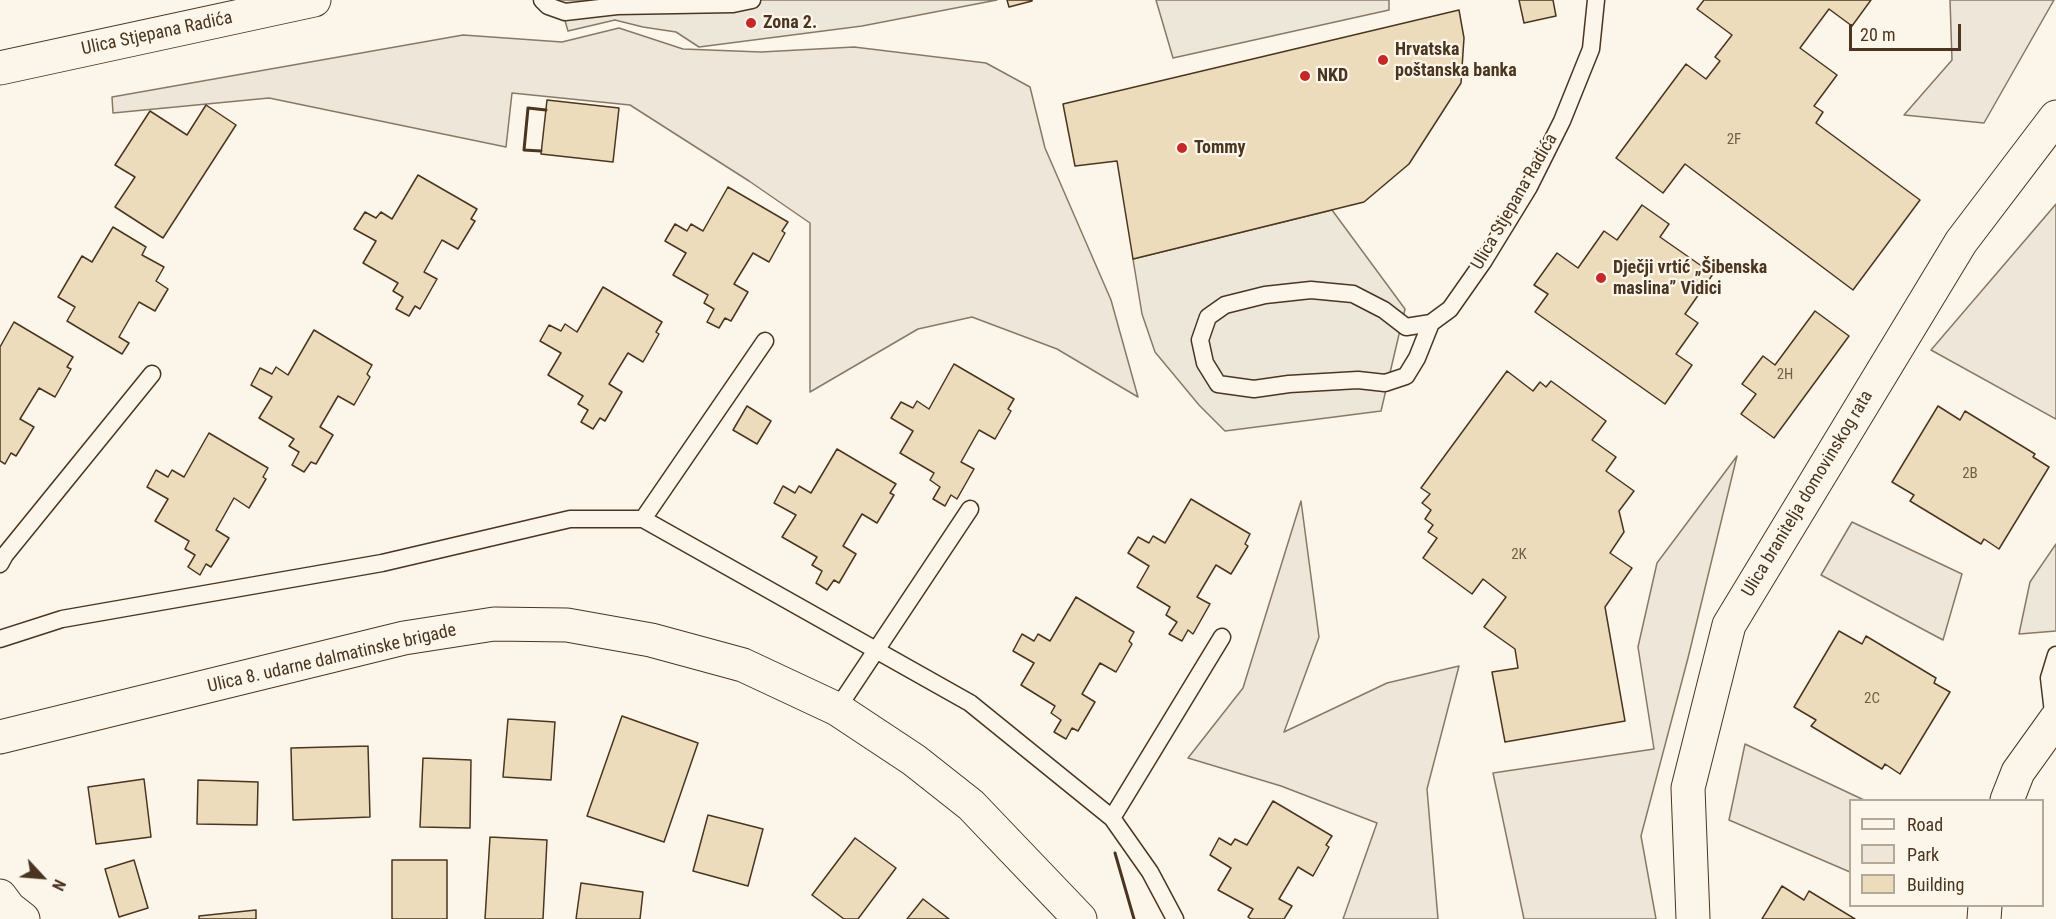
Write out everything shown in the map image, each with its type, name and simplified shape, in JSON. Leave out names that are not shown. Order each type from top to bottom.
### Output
[{"type":"street","name":"Ulica Stjepana Radića","points":[[0,68],[314,0]]},
{"type":"street","name":"Ulica branitelja domovinskog rata","points":[[1693,919],[1688,788],[1729,625],[1961,242],[2056,117]]},
{"type":"street","name":"Ulica 8. udarne dalmatinske brigade","points":[[0,737],[404,638],[494,624],[567,625],[651,640],[743,665],[837,709],[914,760],[971,805],[1080,919]]},
{"type":"street","points":[[2008,799],[2018,772],[2055,720]]},
{"type":"street","points":[[0,896],[9,908],[23,919]]},
{"type":"lane","points":[[542,0],[548,6],[565,12],[617,6],[733,4],[752,0]]},
{"type":"lane","name":"Ulica Stjepana Radića","points":[[1431,323],[1417,358],[1406,376],[1385,383],[1358,380],[1254,388],[1218,384],[1205,363],[1200,340],[1208,317],[1225,305],[1265,295],[1311,290],[1353,294],[1384,310],[1406,327],[1431,323],[1450,309],[1483,262],[1528,188],[1562,121],[1591,50],[1596,0]]},
{"type":"lane","points":[[643,519],[765,341]]},
{"type":"lane","points":[[0,564],[4,555],[152,374]]},
{"type":"lane","points":[[837,709],[970,509]]},
{"type":"lane","points":[[0,639],[62,619],[382,563],[570,519],[643,519],[970,702],[1112,818],[1150,872],[1175,919]]},
{"type":"lane","points":[[1112,818],[1222,637]]},
{"type":"lane","points":[[2055,720],[2049,678],[2056,655]]},
{"type":"green space","points":[[1950,0],[2054,0],[1984,123],[1904,115],[1952,60]]},
{"type":"green space","points":[[619,28],[683,49],[761,52],[854,47],[986,63],[1030,87],[1045,148],[1111,300],[1138,397],[1057,349],[972,317],[918,329],[810,392],[810,223],[630,105],[512,93],[506,147],[269,98],[113,113],[112,97],[463,35],[562,42]]},
{"type":"green space","points":[[2056,204],[2056,419],[1931,350]]},
{"type":"green space","points":[[1737,456],[1688,658],[1641,836],[1656,919],[1524,919],[1493,773],[1654,749],[1638,647],[1657,563]]},
{"type":"green space","points":[[1301,501],[1319,637],[1284,732],[1387,683],[1459,666],[1427,789],[1438,919],[1343,919],[1377,823],[1281,786],[1188,758],[1243,688]]},
{"type":"green space","points":[[1852,522],[1962,574],[1943,640],[1821,575]]},
{"type":"green space","points":[[1745,744],[1862,799],[1849,799],[1849,872],[1729,820]]},
{"type":"shaded area","name":"Zona 2.","points":[[559,0],[997,0],[862,26],[699,47],[676,32],[615,20],[568,31]]},
{"type":"shaded area","points":[[1156,0],[1389,0],[1389,10],[1173,58]]},
{"type":"shaded area","points":[[1332,210],[1405,309],[1381,411],[1225,431],[1199,405],[1155,352],[1142,314],[1133,259]]},
{"type":"shaded area","points":[[2056,544],[2056,631],[2019,634],[2030,582]]},
{"type":"building","points":[[1007,0],[1032,0],[1032,1],[1009,7]]},
{"type":"building","points":[[1519,0],[1553,0],[1556,16],[1524,23]]},
{"type":"building","points":[[1704,0],[1871,0],[1852,26],[1829,9],[1800,48],[1837,75],[1814,106],[1823,112],[1816,123],[1920,200],[1853,290],[1685,164],[1663,193],[1616,158],[1686,64],[1706,79],[1720,61],[1715,57],[1732,35],[1697,9]]},
{"type":"building","points":[[1459,10],[1464,38],[1461,83],[1409,164],[1364,202],[1133,259],[1117,161],[1075,166],[1063,104]]},
{"type":"building","points":[[547,100],[619,108],[613,162],[541,154]]},
{"type":"building","points":[[206,105],[236,125],[163,238],[115,207],[135,177],[115,165],[150,111],[187,135]]},
{"type":"building","points":[[418,175],[477,209],[471,219],[475,221],[458,249],[442,240],[424,272],[437,279],[420,309],[415,306],[409,316],[396,309],[403,297],[393,291],[398,283],[363,263],[376,241],[354,229],[365,212],[376,218],[381,212],[392,219]]},
{"type":"building","points":[[728,187],[788,222],[782,231],[785,233],[769,262],[753,253],[734,284],[748,292],[731,321],[725,318],[719,328],[707,322],[714,309],[704,303],[708,295],[673,275],[686,253],[665,241],[675,224],[687,231],[691,224],[703,231]]},
{"type":"building","points":[[1642,205],[1669,224],[1660,237],[1713,274],[1685,314],[1698,323],[1676,354],[1692,365],[1665,404],[1535,312],[1548,294],[1534,285],[1557,253],[1578,268],[1604,231],[1617,240]]},
{"type":"building","points":[[113,227],[146,247],[142,255],[164,267],[156,281],[168,289],[155,311],[139,302],[119,337],[129,343],[122,354],[67,321],[75,307],[58,297],[82,256],[92,262]]},
{"type":"building","points":[[603,287],[662,322],[656,332],[659,334],[643,362],[628,353],[609,384],[622,392],[605,421],[600,418],[593,429],[581,422],[588,410],[578,404],[583,396],[548,375],[561,353],[540,341],[549,325],[561,331],[565,324],[577,332]]},
{"type":"building","points":[[1815,311],[1849,336],[1774,438],[1741,414],[1756,394],[1742,384],[1763,356],[1775,365]]},
{"type":"building","points":[[14,322],[73,357],[67,367],[71,369],[55,397],[39,388],[20,419],[34,427],[16,456],[11,453],[5,464],[0,461],[0,347]]},
{"type":"building","points":[[314,330],[372,365],[367,374],[370,377],[354,405],[338,396],[320,427],[333,435],[316,464],[311,462],[304,472],[292,465],[299,452],[289,446],[294,439],[259,418],[272,397],[251,385],[260,368],[272,374],[276,367],[288,375]]},
{"type":"building","points":[[954,364],[1014,399],[1008,409],[1011,411],[995,439],[979,430],[961,462],[974,469],[957,499],[951,495],[945,506],[933,499],[940,487],[930,480],[934,473],[900,453],[913,431],[891,418],[901,402],[913,408],[917,401],[929,409]]},
{"type":"building","points":[[1507,371],[1533,391],[1540,382],[1546,387],[1551,381],[1606,421],[1592,440],[1616,457],[1606,471],[1634,491],[1619,511],[1624,532],[1610,553],[1632,568],[1605,607],[1625,721],[1505,742],[1492,672],[1518,668],[1515,649],[1484,627],[1506,597],[1483,579],[1472,594],[1423,558],[1437,538],[1428,532],[1433,525],[1425,519],[1431,510],[1422,503],[1430,494],[1421,488]]},
{"type":"building","points":[[747,406],[771,421],[757,444],[733,430]]},
{"type":"building","points":[[1938,406],[1960,420],[1965,411],[2035,454],[2033,457],[2049,467],[1999,549],[1984,539],[1981,544],[1910,501],[1914,495],[1892,482]]},
{"type":"building","points":[[209,433],[268,468],[263,477],[266,479],[249,508],[234,498],[216,530],[229,538],[211,567],[206,564],[200,575],[188,567],[195,555],[185,549],[189,541],[155,521],[168,499],[147,487],[156,470],[168,477],[172,470],[184,477]]},
{"type":"building","points":[[837,449],[896,484],[890,493],[894,495],[877,523],[862,514],[843,546],[856,554],[839,583],[834,580],[827,590],[816,583],[822,571],[812,565],[817,557],[782,537],[796,515],[774,503],[783,486],[795,493],[799,486],[811,493]]},
{"type":"building","points":[[1191,499],[1250,534],[1245,544],[1248,546],[1231,574],[1216,565],[1197,597],[1210,604],[1193,634],[1188,630],[1182,641],[1169,634],[1177,622],[1166,615],[1170,607],[1137,587],[1149,566],[1128,553],[1138,537],[1149,543],[1153,536],[1165,543]]},
{"type":"building","points":[[1076,597],[1134,632],[1129,641],[1132,644],[1116,672],[1100,663],[1082,694],[1095,702],[1078,731],[1072,728],[1066,739],[1054,732],[1061,720],[1051,713],[1055,706],[1021,685],[1034,663],[1013,651],[1022,634],[1034,641],[1038,634],[1050,641]]},
{"type":"building","points":[[1839,631],[1862,644],[1866,636],[1936,678],[1934,683],[1950,692],[1900,774],[1885,764],[1882,769],[1811,726],[1816,720],[1794,707]]},
{"type":"building","points":[[622,716],[698,743],[664,842],[587,816]]},
{"type":"building","points":[[508,719],[555,722],[551,780],[503,777]]},
{"type":"building","points":[[368,746],[370,817],[293,820],[291,748]]},
{"type":"building","points":[[423,758],[471,760],[470,828],[420,827]]},
{"type":"building","points":[[144,779],[151,837],[96,844],[88,787]]},
{"type":"building","points":[[198,780],[258,782],[257,825],[197,824]]},
{"type":"building","points":[[1273,801],[1332,836],[1326,845],[1329,847],[1313,876],[1298,867],[1279,899],[1292,906],[1284,919],[1251,919],[1248,917],[1253,909],[1218,890],[1231,868],[1210,855],[1219,838],[1231,845],[1235,839],[1247,845]]},
{"type":"building","points":[[708,815],[763,829],[748,886],[693,871]]},
{"type":"building","points":[[490,837],[547,840],[543,919],[485,919]]},
{"type":"building","points":[[855,838],[896,868],[858,919],[844,919],[812,895]]},
{"type":"building","points":[[134,860],[148,908],[119,917],[105,869]]},
{"type":"building","points":[[392,860],[447,860],[447,919],[392,919]]},
{"type":"building","points":[[581,883],[643,892],[640,919],[576,919]]},
{"type":"building","points":[[1782,886],[1804,900],[1809,891],[1855,919],[1762,919]]},
{"type":"building","points":[[923,899],[949,919],[907,919]]},
{"type":"building","points":[[256,910],[256,919],[199,919],[199,916]]},
{"type":"wall","points":[[541,151],[524,150],[528,108],[546,110]]},
{"type":"wall","points":[[1115,853],[1134,919]]},
{"type":"place","name":"Zona 2.","points":[[751,23]]},
{"type":"place","name":"Hrvatska poštanska banka","points":[[1383,60]]},
{"type":"place","name":"NKD","points":[[1305,76]]},
{"type":"place","name":"Tommy","points":[[1182,148]]},
{"type":"place","name":"Dječji vrtić „Šibenska maslina” Vidici","points":[[1601,278]]}]
